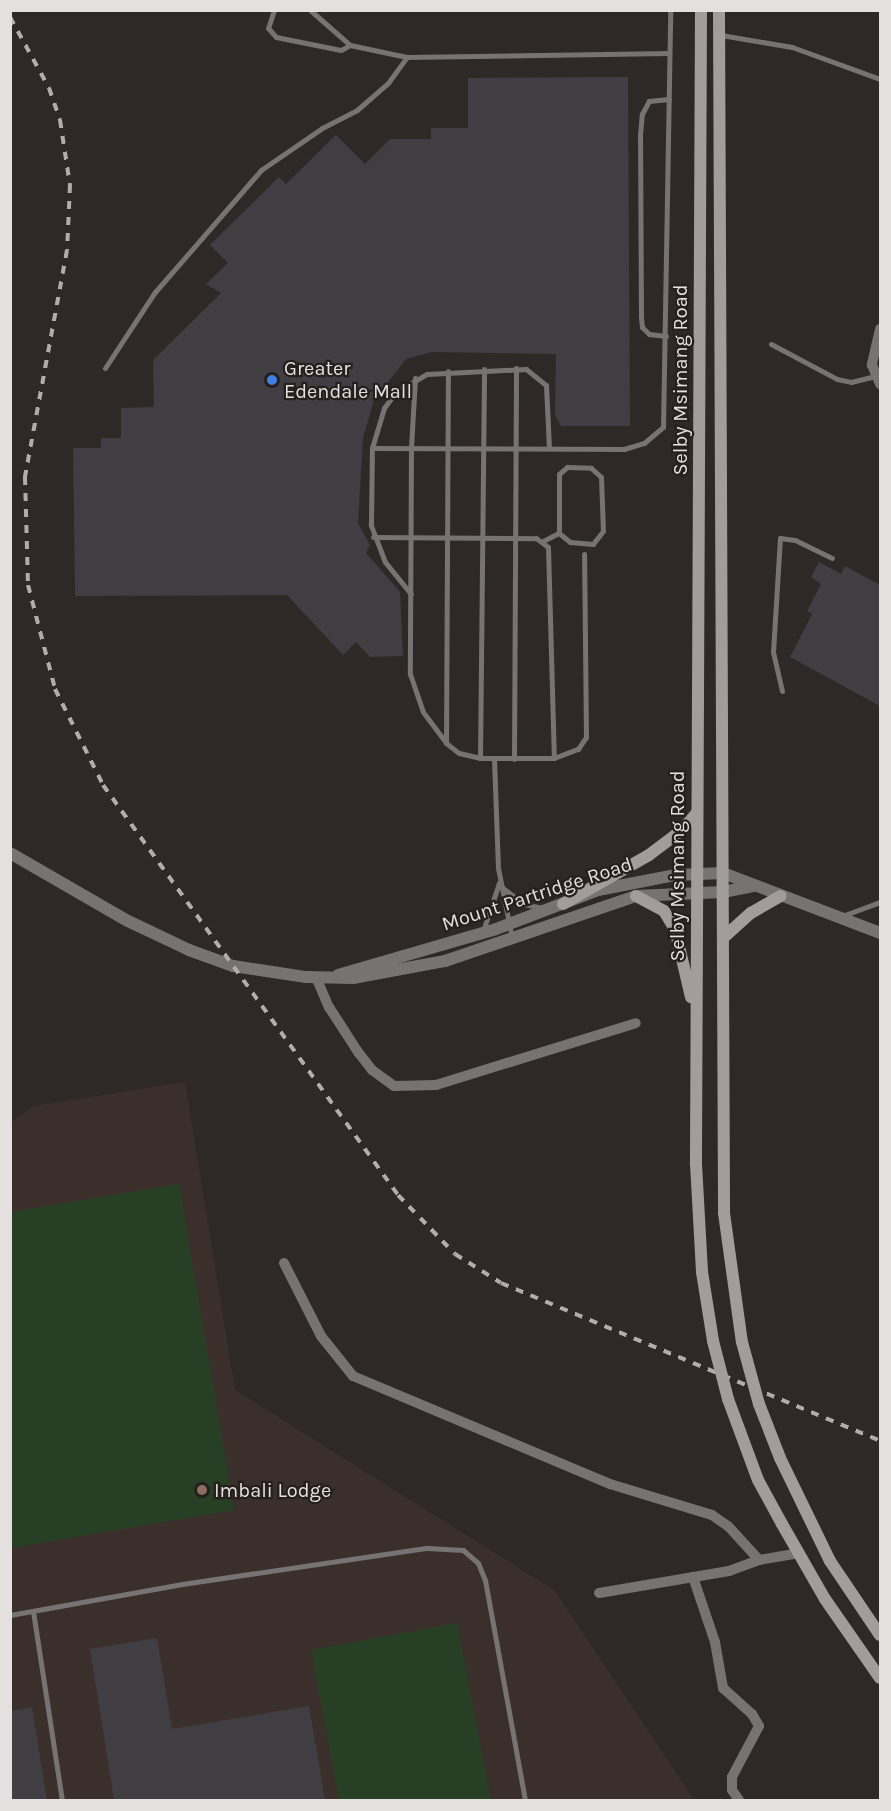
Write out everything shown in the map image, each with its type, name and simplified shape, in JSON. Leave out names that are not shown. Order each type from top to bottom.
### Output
[{"type":"main road","name":"Selby Msimang Road","points":[[701,10],[698,892],[695,1022],[699,1231],[713,1341],[728,1399],[758,1480],[825,1599],[880,1678]]},
{"type":"main road","name":"Selby Msimang Road","points":[[719,10],[724,1213],[742,1342],[759,1404],[784,1468],[830,1561],[880,1635]]},
{"type":"main road","points":[[562,904],[657,850],[697,813]]},
{"type":"main road","points":[[636,896],[664,911],[675,929],[695,1022]]},
{"type":"main road","points":[[723,938],[751,913],[780,896]]},
{"type":"street","points":[[878,380],[873,352],[880,329]]},
{"type":"street","name":"Mount Partridge Road","points":[[10,853],[128,921],[189,950],[253,970],[316,977],[353,978],[422,967],[636,896],[723,892],[754,886]]},
{"type":"street","name":"Mount Partridge Road","points":[[334,976],[483,933],[562,904],[635,881],[698,874],[723,873],[837,917],[880,930]]},
{"type":"street","points":[[316,977],[329,1007],[358,1052],[372,1070],[394,1086],[430,1086],[636,1023]]},
{"type":"street","points":[[284,1263],[321,1336],[353,1376],[610,1484],[712,1515],[728,1526],[759,1560]]},
{"type":"street","points":[[598,1593],[693,1578],[759,1560],[799,1553]]},
{"type":"street","points":[[693,1578],[715,1642],[723,1688],[752,1714],[759,1726],[732,1777],[732,1790],[739,1800]]},
{"type":"lane","points":[[274,10],[268,28],[276,37],[341,50],[350,45]]},
{"type":"lane","points":[[310,10],[350,45],[407,57],[669,53]]},
{"type":"lane","points":[[372,448],[624,448],[656,437],[666,413],[670,10]]},
{"type":"lane","points":[[719,35],[792,47],[880,79]]},
{"type":"lane","points":[[105,368],[155,292],[261,170],[322,128],[357,110],[388,83],[407,57]]},
{"type":"lane","points":[[666,336],[649,334],[642,327],[640,135],[642,114],[649,101],[669,99]]},
{"type":"lane","points":[[771,344],[837,379],[851,382],[878,380]]},
{"type":"lane","points":[[412,595],[385,562],[373,537],[372,448],[384,408],[415,378],[448,371],[516,368],[536,373],[546,385],[549,448]]},
{"type":"lane","points":[[514,759],[516,368]]},
{"type":"lane","points":[[480,758],[480,538],[484,369]]},
{"type":"lane","points":[[446,743],[445,538],[448,371]]},
{"type":"lane","points":[[415,378],[411,448],[410,674],[414,694],[446,743],[480,758],[494,759],[554,758],[578,749],[586,737],[584,554]]},
{"type":"lane","points":[[567,467],[591,468],[600,477],[603,531],[598,541],[587,545],[570,542],[559,533],[559,474],[567,467]]},
{"type":"lane","points":[[373,537],[516,538],[543,541],[559,533]]},
{"type":"lane","points":[[782,691],[773,652],[780,538],[795,540],[832,558]]},
{"type":"lane","points":[[543,541],[551,563],[554,758]]},
{"type":"lane","points":[[494,759],[500,884],[507,925],[512,938]]},
{"type":"lane","points":[[500,884],[524,904],[548,909]]},
{"type":"lane","points":[[483,933],[500,884]]},
{"type":"lane","points":[[837,917],[880,902]]},
{"type":"lane","points":[[10,1615],[182,1584],[427,1548],[463,1550],[478,1563],[485,1580],[525,1800]]},
{"type":"lane","points":[[33,1611],[62,1800]]},
{"type":"shaded area","name":"Imbali Lodge","points":[[185,1082],[235,1390],[554,1590],[694,1800],[11,1800],[10,1123],[34,1106]]},
{"type":"green space","points":[[179,1184],[234,1510],[11,1548],[11,1212]]},
{"type":"green space","points":[[457,1623],[491,1800],[339,1800],[311,1650]]},
{"type":"building","name":"Greater Edendale Mall","points":[[628,77],[630,426],[561,426],[555,415],[556,354],[432,352],[406,359],[374,400],[363,438],[358,523],[370,545],[366,553],[400,592],[403,656],[370,657],[356,642],[343,655],[287,595],[75,596],[73,448],[101,448],[101,438],[121,438],[121,408],[154,407],[153,360],[221,293],[206,284],[228,263],[210,245],[279,177],[286,184],[336,135],[365,164],[390,139],[431,139],[431,128],[468,128],[468,78]]},
{"type":"building","points":[[819,562],[841,574],[845,566],[880,585],[880,706],[790,657],[812,614],[807,611],[821,584],[811,577]]},
{"type":"building","points":[[157,1638],[172,1729],[309,1706],[325,1800],[114,1800],[90,1649]]},
{"type":"building","points":[[32,1707],[47,1800],[10,1800],[10,1711]]},
{"type":"railway","points":[[10,17],[49,88],[60,120],[70,185],[67,250],[25,477],[28,585],[55,689],[103,785],[398,1195],[455,1254],[501,1283],[880,1441]]},
{"type":"place","name":"Greater Edendale Mall","points":[[272,380]]},
{"type":"place","name":"Imbali Lodge","points":[[202,1490]]}]
